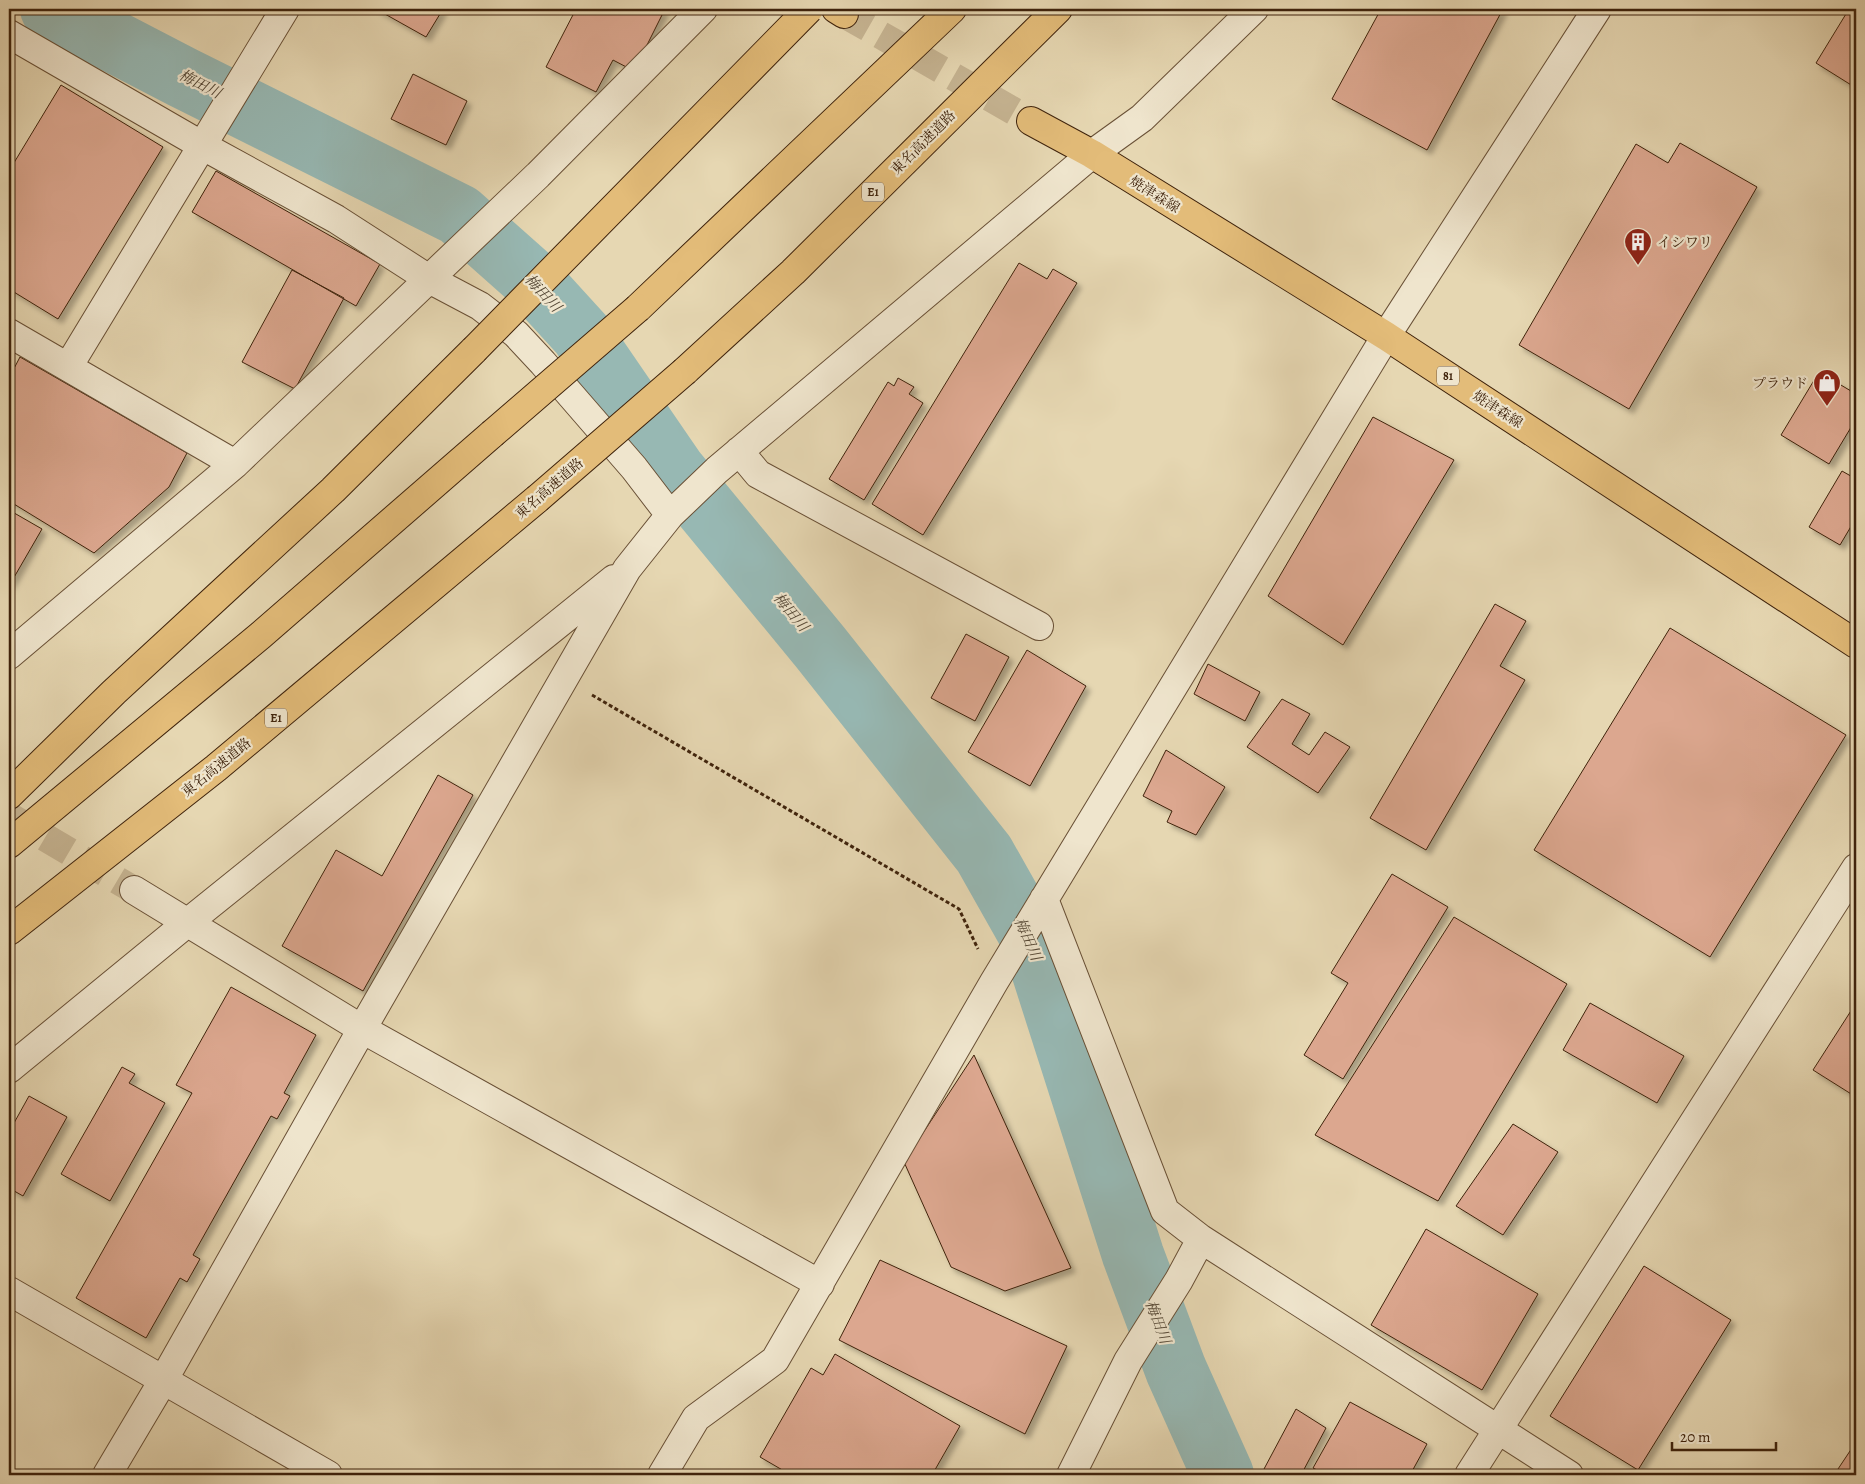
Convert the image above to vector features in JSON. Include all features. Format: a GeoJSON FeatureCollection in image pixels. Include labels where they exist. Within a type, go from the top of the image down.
{"type":"FeatureCollection","features":[{"type":"Feature","properties":{"kind":"main road"},"geometry":{"type":"LineString","coordinates":[[9,795],[114,692],[333,490],[474,350],[809,9]]}},
{"type":"Feature","properties":{"kind":"main road"},"geometry":{"type":"LineString","coordinates":[[9,844],[261,635],[638,308],[952,9]]}},
{"type":"Feature","properties":{"kind":"main road","name":"東名高速道路"},"geometry":{"type":"LineString","coordinates":[[9,932],[216,768],[537,499],[685,371],[793,272],[1058,9]]}},
{"type":"Feature","properties":{"kind":"main road","name":"焼津森線"},"geometry":{"type":"LineString","coordinates":[[1031,121],[1092,154],[1386,336],[1856,644]]}},
{"type":"Feature","properties":{"kind":"street"},"geometry":{"type":"LineString","coordinates":[[68,367],[285,9]]}},
{"type":"Feature","properties":{"kind":"street"},"geometry":{"type":"LineString","coordinates":[[9,655],[235,464],[538,175],[703,9]]}},
{"type":"Feature","properties":{"kind":"street"},"geometry":{"type":"LineString","coordinates":[[107,1475],[164,1379],[362,1029],[627,569],[670,515],[717,470],[1092,154],[1142,118],[1254,9]]}},
{"type":"Feature","properties":{"kind":"street"},"geometry":{"type":"LineString","coordinates":[[662,1475],[696,1418],[775,1360],[994,982],[1386,336],[1597,9]]}},
{"type":"Feature","properties":{"kind":"street"},"geometry":{"type":"LineString","coordinates":[[9,34],[207,137],[336,220],[435,273],[516,334],[627,460],[670,515]]}},
{"type":"Feature","properties":{"kind":"street"},"geometry":{"type":"LineString","coordinates":[[9,332],[235,464]]}},
{"type":"Feature","properties":{"kind":"street"},"geometry":{"type":"LineString","coordinates":[[739,451],[758,474],[1039,626]]}},
{"type":"Feature","properties":{"kind":"street"},"geometry":{"type":"LineString","coordinates":[[9,1069],[188,922],[627,569]]}},
{"type":"Feature","properties":{"kind":"street"},"geometry":{"type":"LineString","coordinates":[[1469,1475],[1856,868]]}},
{"type":"Feature","properties":{"kind":"street"},"geometry":{"type":"LineString","coordinates":[[134,890],[362,1029],[820,1284]]}},
{"type":"Feature","properties":{"kind":"street"},"geometry":{"type":"LineString","coordinates":[[1044,899],[1165,1211],[1201,1239],[1569,1475]]}},
{"type":"Feature","properties":{"kind":"street"},"geometry":{"type":"LineString","coordinates":[[1071,1475],[1128,1361],[1180,1280],[1201,1239]]}},
{"type":"Feature","properties":{"kind":"street"},"geometry":{"type":"LineString","coordinates":[[9,1291],[328,1475]]}},
{"type":"Feature","properties":{"kind":"path"},"geometry":{"type":"LineString","coordinates":[[563,679],[959,909],[994,982]]}},
{"type":"Feature","properties":{"kind":"building"},"geometry":{"type":"Polygon","coordinates":[[[376,9],[443,9],[426,37],[376,9]]]}},
{"type":"Feature","properties":{"kind":"building"},"geometry":{"type":"Polygon","coordinates":[[[576,9],[665,9],[634,71],[613,60],[596,92],[546,67],[576,9]]]}},
{"type":"Feature","properties":{"kind":"building"},"geometry":{"type":"Polygon","coordinates":[[[1381,9],[1503,9],[1427,150],[1332,99],[1381,9]]]}},
{"type":"Feature","properties":{"kind":"building"},"geometry":{"type":"Polygon","coordinates":[[[1849,9],[1856,9],[1856,88],[1816,63],[1849,9]]]}},
{"type":"Feature","properties":{"kind":"building"},"geometry":{"type":"Polygon","coordinates":[[[413,74],[467,101],[446,145],[391,119],[413,74]]]}},
{"type":"Feature","properties":{"kind":"building"},"geometry":{"type":"Polygon","coordinates":[[[61,85],[163,147],[58,319],[9,289],[9,171],[61,85]]]}},
{"type":"Feature","properties":{"kind":"building","name":"イシワリ"},"geometry":{"type":"Polygon","coordinates":[[[1680,143],[1757,187],[1629,409],[1519,345],[1636,144],[1668,163],[1680,143]]]}},
{"type":"Feature","properties":{"kind":"building"},"geometry":{"type":"Polygon","coordinates":[[[216,171],[380,264],[356,306],[192,212],[216,171]]]}},
{"type":"Feature","properties":{"kind":"building"},"geometry":{"type":"Polygon","coordinates":[[[1019,263],[1047,279],[1053,269],[1077,283],[923,535],[872,504],[1019,263]]]}},
{"type":"Feature","properties":{"kind":"building"},"geometry":{"type":"Polygon","coordinates":[[[292,270],[344,298],[295,389],[242,362],[292,270]]]}},
{"type":"Feature","properties":{"kind":"building"},"geometry":{"type":"Polygon","coordinates":[[[20,357],[187,453],[169,487],[94,553],[9,501],[9,378],[20,357]]]}},
{"type":"Feature","properties":{"kind":"building","name":"プラウド"},"geometry":{"type":"Polygon","coordinates":[[[1819,372],[1856,394],[1856,419],[1829,464],[1781,435],[1819,372]]]}},
{"type":"Feature","properties":{"kind":"building"},"geometry":{"type":"Polygon","coordinates":[[[898,378],[914,387],[909,394],[923,403],[864,500],[829,479],[888,382],[894,386],[898,378]]]}},
{"type":"Feature","properties":{"kind":"building"},"geometry":{"type":"Polygon","coordinates":[[[1373,417],[1454,460],[1343,645],[1268,596],[1373,417]]]}},
{"type":"Feature","properties":{"kind":"building"},"geometry":{"type":"Polygon","coordinates":[[[1842,471],[1856,479],[1856,518],[1840,545],[1809,527],[1842,471]]]}},
{"type":"Feature","properties":{"kind":"building"},"geometry":{"type":"Polygon","coordinates":[[[9,510],[42,529],[9,586],[9,510]]]}},
{"type":"Feature","properties":{"kind":"building"},"geometry":{"type":"Polygon","coordinates":[[[1495,604],[1526,621],[1500,666],[1525,680],[1426,850],[1370,818],[1495,604]]]}},
{"type":"Feature","properties":{"kind":"building"},"geometry":{"type":"Polygon","coordinates":[[[1670,628],[1846,735],[1710,957],[1534,850],[1670,628]]]}},
{"type":"Feature","properties":{"kind":"building"},"geometry":{"type":"Polygon","coordinates":[[[966,634],[1009,657],[975,721],[931,698],[966,634]]]}},
{"type":"Feature","properties":{"kind":"building"},"geometry":{"type":"Polygon","coordinates":[[[1027,650],[1086,686],[1030,786],[968,752],[1027,650]]]}},
{"type":"Feature","properties":{"kind":"building"},"geometry":{"type":"Polygon","coordinates":[[[1208,664],[1260,692],[1245,721],[1194,694],[1208,664]]]}},
{"type":"Feature","properties":{"kind":"building"},"geometry":{"type":"Polygon","coordinates":[[[1282,699],[1310,714],[1292,744],[1309,755],[1325,732],[1350,747],[1318,793],[1247,747],[1282,699]]]}},
{"type":"Feature","properties":{"kind":"building"},"geometry":{"type":"Polygon","coordinates":[[[1166,750],[1225,787],[1196,835],[1167,822],[1172,811],[1143,796],[1166,750]]]}},
{"type":"Feature","properties":{"kind":"building"},"geometry":{"type":"Polygon","coordinates":[[[438,775],[473,795],[363,991],[282,946],[336,850],[382,876],[438,775]]]}},
{"type":"Feature","properties":{"kind":"building"},"geometry":{"type":"Polygon","coordinates":[[[1392,874],[1448,907],[1343,1079],[1304,1055],[1348,983],[1331,973],[1392,874]]]}},
{"type":"Feature","properties":{"kind":"building"},"geometry":{"type":"Polygon","coordinates":[[[1454,917],[1567,984],[1438,1201],[1315,1135],[1454,917]]]}},
{"type":"Feature","properties":{"kind":"building"},"geometry":{"type":"Polygon","coordinates":[[[231,987],[316,1035],[284,1093],[290,1096],[277,1119],[271,1116],[193,1255],[200,1259],[187,1282],[180,1278],[146,1338],[76,1298],[192,1093],[176,1085],[231,987]]]}},
{"type":"Feature","properties":{"kind":"building"},"geometry":{"type":"Polygon","coordinates":[[[1590,1003],[1684,1056],[1657,1103],[1563,1050],[1590,1003]]]}},
{"type":"Feature","properties":{"kind":"building"},"geometry":{"type":"Polygon","coordinates":[[[1856,1003],[1856,1097],[1813,1070],[1856,1003]]]}},
{"type":"Feature","properties":{"kind":"building"},"geometry":{"type":"Polygon","coordinates":[[[974,1055],[1071,1268],[1005,1291],[951,1267],[904,1162],[974,1055]]]}},
{"type":"Feature","properties":{"kind":"building"},"geometry":{"type":"Polygon","coordinates":[[[122,1067],[135,1074],[129,1083],[165,1103],[110,1201],[61,1174],[122,1067]]]}},
{"type":"Feature","properties":{"kind":"building"},"geometry":{"type":"Polygon","coordinates":[[[29,1096],[67,1117],[23,1196],[9,1188],[9,1132],[29,1096]]]}},
{"type":"Feature","properties":{"kind":"building"},"geometry":{"type":"Polygon","coordinates":[[[1513,1124],[1558,1152],[1503,1235],[1456,1206],[1513,1124]]]}},
{"type":"Feature","properties":{"kind":"building"},"geometry":{"type":"Polygon","coordinates":[[[1426,1229],[1538,1294],[1482,1390],[1371,1325],[1426,1229]]]}},
{"type":"Feature","properties":{"kind":"building"},"geometry":{"type":"Polygon","coordinates":[[[880,1260],[1067,1346],[1025,1434],[839,1340],[880,1260]]]}},
{"type":"Feature","properties":{"kind":"building"},"geometry":{"type":"Polygon","coordinates":[[[1644,1266],[1731,1320],[1638,1470],[1550,1416],[1644,1266]]]}},
{"type":"Feature","properties":{"kind":"building"},"geometry":{"type":"Polygon","coordinates":[[[835,1354],[960,1426],[932,1475],[791,1475],[760,1457],[811,1368],[823,1375],[835,1354]]]}},
{"type":"Feature","properties":{"kind":"building"},"geometry":{"type":"Polygon","coordinates":[[[1350,1402],[1427,1444],[1410,1475],[1327,1475],[1313,1468],[1350,1402]]]}},
{"type":"Feature","properties":{"kind":"building"},"geometry":{"type":"Polygon","coordinates":[[[1296,1409],[1326,1428],[1301,1475],[1276,1475],[1264,1469],[1296,1409]]]}},
{"type":"Feature","properties":{"kind":"building"},"geometry":{"type":"Polygon","coordinates":[[[1856,1442],[1856,1475],[1834,1475],[1856,1442]]]}},
{"type":"Feature","properties":{"kind":"waterway","name":"梅田川"},"geometry":{"type":"LineString","coordinates":[[51,9],[182,77],[459,215],[530,278],[581,334],[675,471],[820,647],[984,854],[1032,939],[1133,1255],[1176,1370],[1223,1475]]}},
{"type":"Feature","properties":{"kind":"tunnel"},"geometry":{"type":"LineString","coordinates":[[844,14],[1031,121]]}},
{"type":"Feature","properties":{"kind":"tunnel"},"geometry":{"type":"LineString","coordinates":[[9,816],[134,890]]}},
{"type":"Feature","properties":{"kind":"place","name":"イシワリ"},"geometry":{"type":"Point","coordinates":[1638,266]}},
{"type":"Feature","properties":{"kind":"place","name":"プラウド"},"geometry":{"type":"Point","coordinates":[1827,407]}}]}
